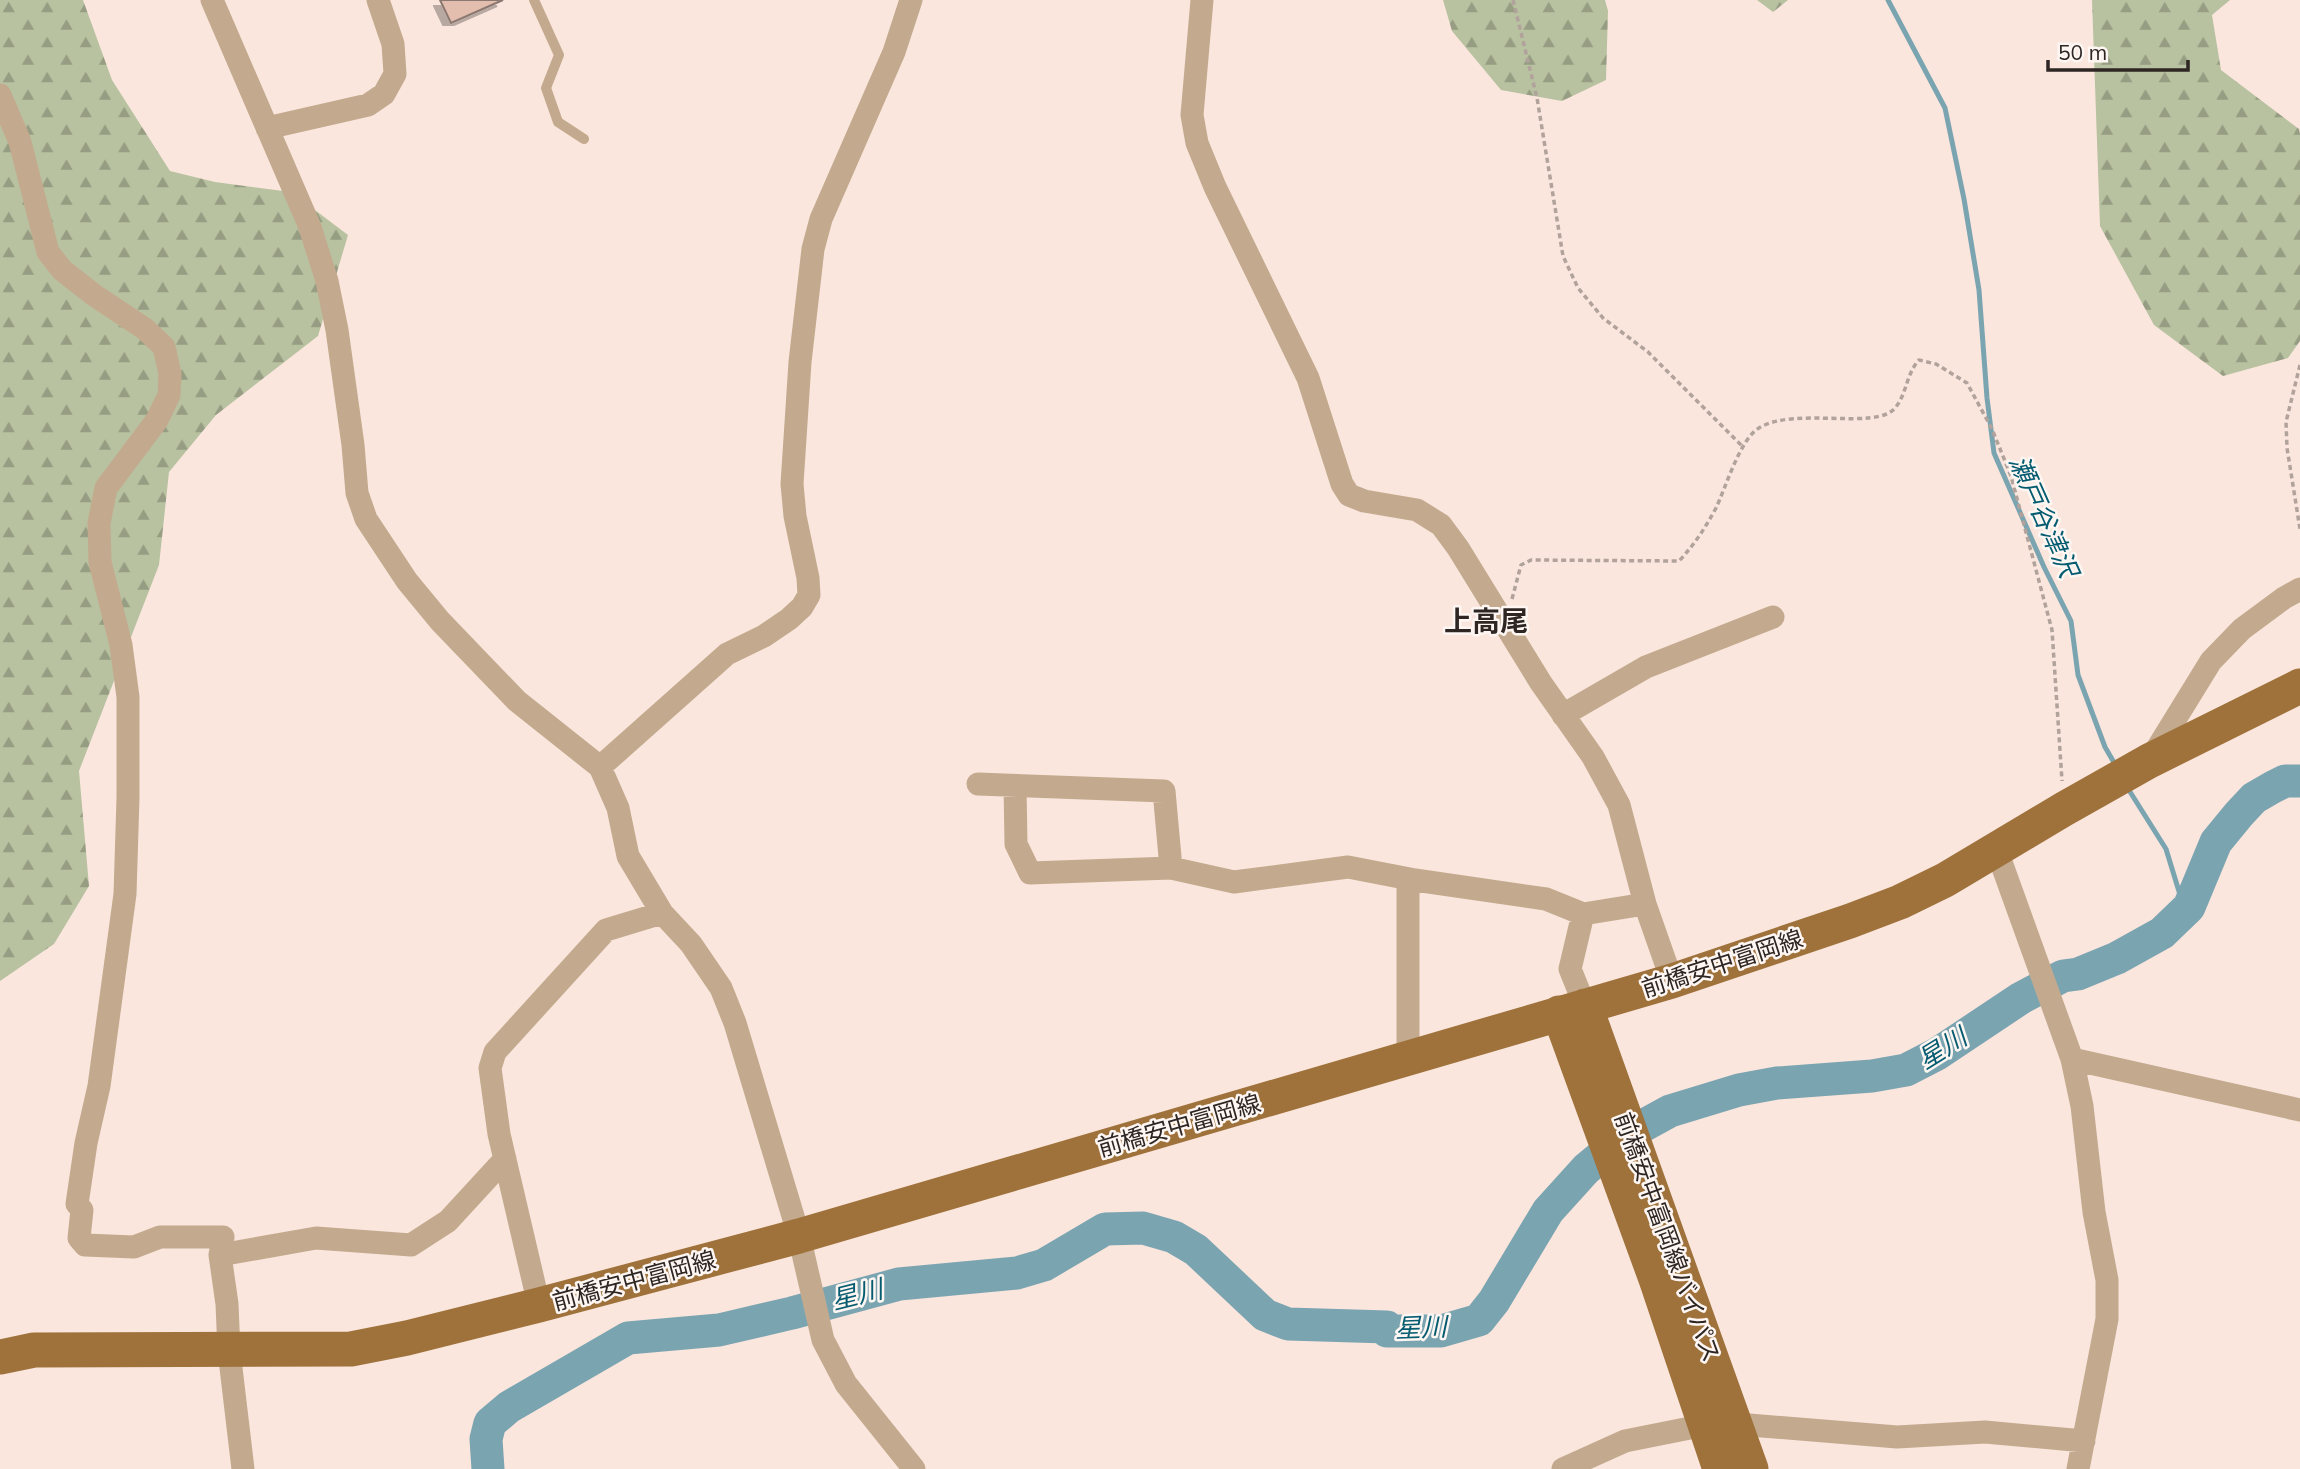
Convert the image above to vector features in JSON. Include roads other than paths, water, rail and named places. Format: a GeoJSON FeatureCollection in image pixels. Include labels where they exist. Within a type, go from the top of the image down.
{"type":"FeatureCollection","features":[{"type":"Feature","properties":{"kind":"main road","name":"前橋安中富岡線"},"geometry":{"type":"LineString","coordinates":[[0,1357],[34,1350],[351,1349],[539,1305],[799,1236],[1672,981],[1850,921],[1900,902],[1945,880],[2149,761],[2300,686]]}},
{"type":"Feature","properties":{"kind":"main road","name":"前橋安中富岡線バイパス"},"geometry":{"type":"LineString","coordinates":[[1572,1009],[1656,1279],[1721,1425],[1751,1469]]}},
{"type":"Feature","properties":{"kind":"main road","name":"前橋安中富岡線バイパス"},"geometry":{"type":"LineString","coordinates":[[1720,1469],[1721,1425]]}},
{"type":"Feature","properties":{"kind":"street"},"geometry":{"type":"LineString","coordinates":[[212,0],[310,227],[327,281],[337,330],[357,493],[366,519],[407,581],[440,621],[517,701],[600,766],[618,808],[628,856],[663,913],[691,944],[720,988],[735,1023],[799,1236],[823,1340],[846,1384],[914,1469]]}},
{"type":"Feature","properties":{"kind":"street"},"geometry":{"type":"LineString","coordinates":[[267,128],[368,105],[384,94],[395,74],[393,44],[378,0]]}},
{"type":"Feature","properties":{"kind":"street"},"geometry":{"type":"LineString","coordinates":[[600,766],[727,654],[764,636],[789,619],[802,607],[808,595],[808,578],[795,516],[792,484],[800,362],[813,249],[821,219],[894,51],[912,0]]}},
{"type":"Feature","properties":{"kind":"street"},"geometry":{"type":"LineString","coordinates":[[1202,0],[1192,115],[1197,143],[1215,187],[1308,378],[1342,484],[1349,495],[1357,498],[1417,510],[1441,525],[1458,548],[1541,683],[1594,757],[1619,805],[1645,904],[1672,981]]}},
{"type":"Feature","properties":{"kind":"street"},"geometry":{"type":"LineString","coordinates":[[0,95],[20,142],[48,252],[62,270],[145,329],[164,347],[170,373],[169,394],[157,419],[106,488],[99,523],[100,562],[121,645],[128,697],[128,798],[125,894],[99,1086],[86,1143],[77,1204],[82,1210],[79,1238],[86,1245],[134,1247],[160,1237],[223,1237],[220,1255],[243,1469]]}},
{"type":"Feature","properties":{"kind":"street"},"geometry":{"type":"LineString","coordinates":[[2149,761],[2211,661],[2242,629],[2300,589]]}},
{"type":"Feature","properties":{"kind":"street"},"geometry":{"type":"LineString","coordinates":[[1563,715],[1646,667],[1773,617]]}},
{"type":"Feature","properties":{"kind":"street"},"geometry":{"type":"LineString","coordinates":[[978,784],[1164,791],[1171,868]]}},
{"type":"Feature","properties":{"kind":"street"},"geometry":{"type":"LineString","coordinates":[[1015,786],[1016,844],[1030,873],[1171,868],[1234,882],[1348,867],[1408,879],[1546,899],[1583,914],[1645,904]]}},
{"type":"Feature","properties":{"kind":"street"},"geometry":{"type":"LineString","coordinates":[[1997,851],[2072,1059],[2082,1106],[2094,1212],[2108,1289],[2107,1319],[2078,1469]]}},
{"type":"Feature","properties":{"kind":"street"},"geometry":{"type":"LineString","coordinates":[[1408,879],[1408,1057]]}},
{"type":"Feature","properties":{"kind":"street"},"geometry":{"type":"LineString","coordinates":[[539,1305],[499,1134],[490,1068],[495,1052],[606,930],[663,913]]}},
{"type":"Feature","properties":{"kind":"street"},"geometry":{"type":"LineString","coordinates":[[1572,1009],[1570,969],[1583,914]]}},
{"type":"Feature","properties":{"kind":"street"},"geometry":{"type":"LineString","coordinates":[[2072,1059],[2300,1110]]}},
{"type":"Feature","properties":{"kind":"street"},"geometry":{"type":"LineString","coordinates":[[220,1255],[316,1238],[411,1245],[447,1221],[505,1159]]}},
{"type":"Feature","properties":{"kind":"street"},"geometry":{"type":"LineString","coordinates":[[1563,1469],[1625,1441],[1721,1425],[1898,1437],[1985,1432],[2084,1441]]}},
{"type":"Feature","properties":{"kind":"lane"},"geometry":{"type":"LineString","coordinates":[[534,0],[559,55],[546,88],[558,122],[584,139]]}},
{"type":"Feature","properties":{"kind":"waterway","name":"瀬戸谷津沢"},"geometry":{"type":"LineString","coordinates":[[1888,0],[1945,108],[1979,290],[1994,453],[2071,621],[2078,675],[2105,747],[2116,766]]}},
{"type":"Feature","properties":{"kind":"waterway","name":"星川"},"geometry":{"type":"LineString","coordinates":[[488,1469],[486,1439],[490,1423],[509,1407],[628,1338],[719,1330],[899,1284],[1017,1273],[1044,1265],[1105,1229],[1143,1228],[1174,1237],[1196,1250],[1265,1315],[1288,1324],[1387,1327],[1387,1331],[1441,1331],[1479,1320],[1494,1301],[1548,1211],[1586,1169],[1628,1134],[1670,1111],[1739,1090],[1777,1083],[1872,1076],[1906,1070],[1937,1054],[2021,998],[2063,976],[2078,974],[2117,958],[2162,933],[2189,907],[2216,842],[2239,814],[2254,798],[2273,787],[2285,781],[2300,781]]}},
{"type":"Feature","properties":{"kind":"waterway","name":"瀬戸谷津沢"},"geometry":{"type":"LineString","coordinates":[[2127,787],[2166,849],[2185,911]]}},
{"type":"Feature","properties":{"kind":"district","name":"上高尾"},"geometry":{"type":"Point","coordinates":[1486,620]}}]}
